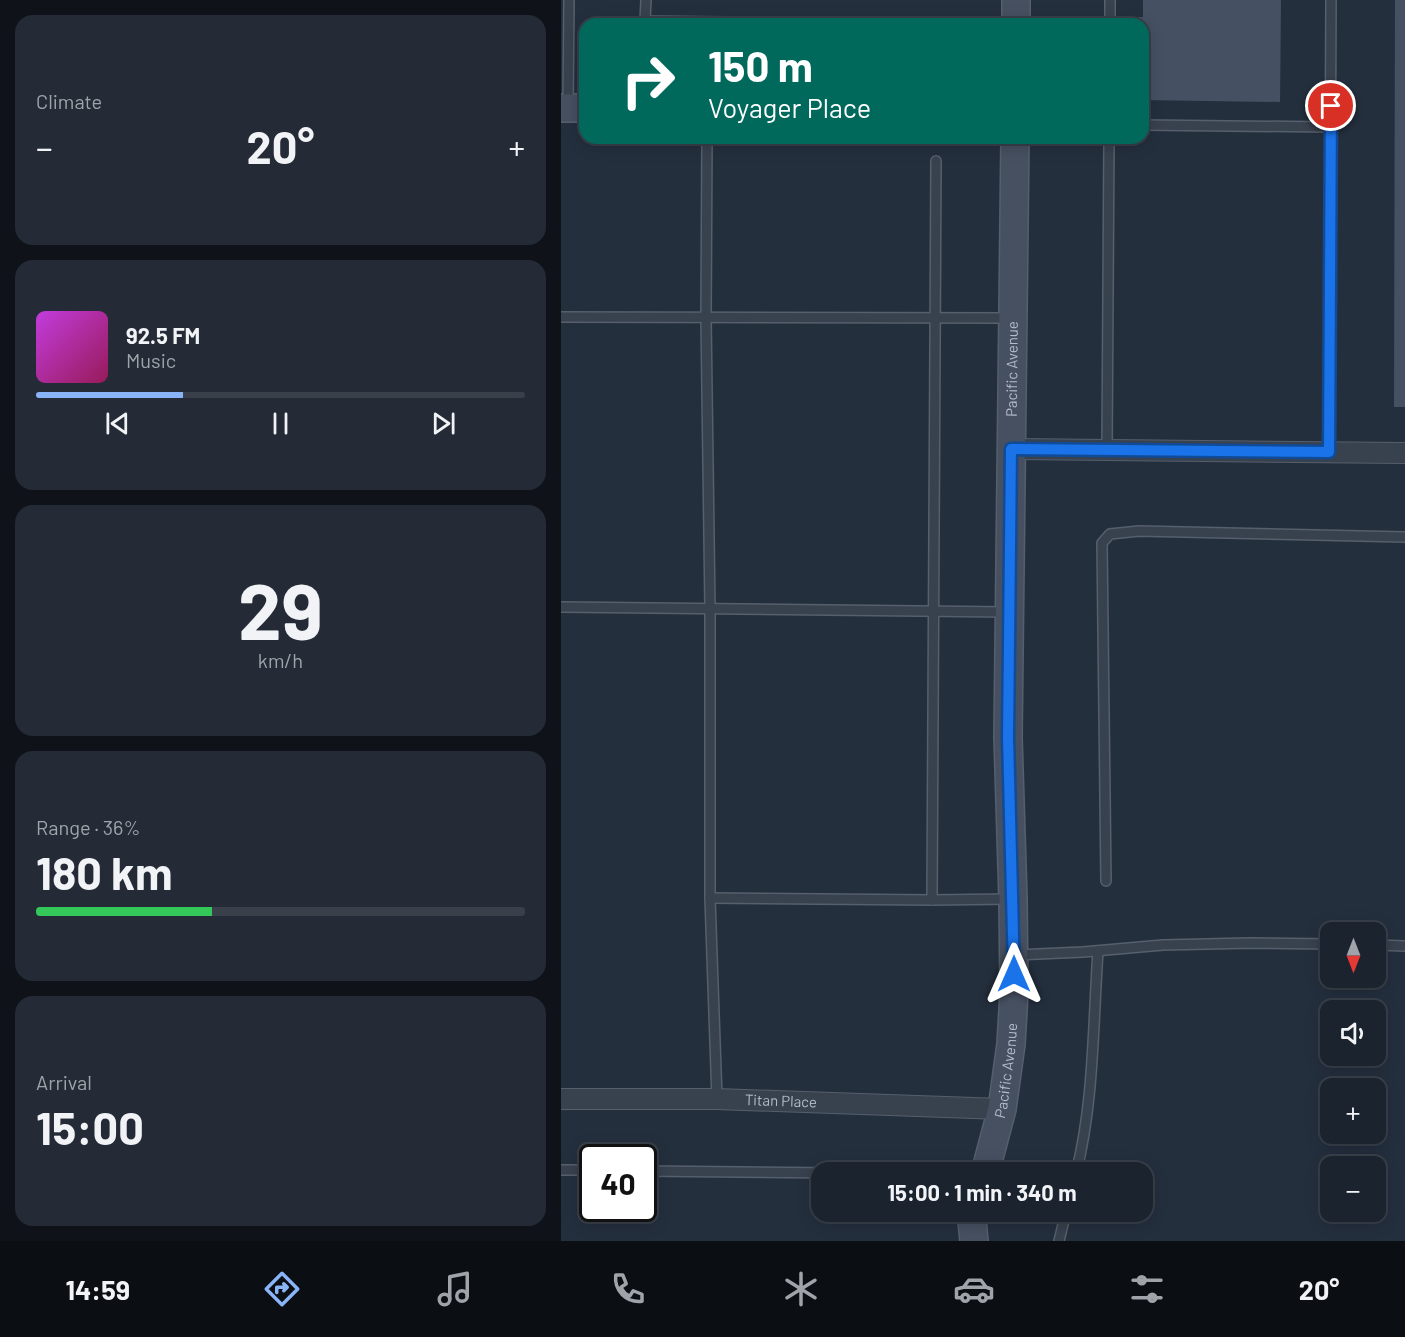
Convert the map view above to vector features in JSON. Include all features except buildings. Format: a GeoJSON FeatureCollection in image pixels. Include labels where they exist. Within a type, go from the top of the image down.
{"type":"FeatureCollection","features":[{"type":"Feature","properties":{"kind":"street"},"geometry":{"type":"LineString","coordinates":[[1016,0],[1016,18]]}},
{"type":"Feature","properties":{"kind":"street","name":"Pacific Avenue"},"geometry":{"type":"LineString","coordinates":[[988,1162],[1002,1109],[1011,1044],[1014,993],[1008,738],[1015,144]]}},
{"type":"Feature","properties":{"kind":"street"},"geometry":{"type":"LineString","coordinates":[[1011,449],[1405,453]]}},
{"type":"Feature","properties":{"kind":"street","name":"Titan Place"},"geometry":{"type":"LineString","coordinates":[[561,1099],[717,1099],[1002,1109]]}},
{"type":"Feature","properties":{"kind":"street"},"geometry":{"type":"LineString","coordinates":[[954,1241],[973,1224]]}},
{"type":"Feature","properties":{"kind":"lane"},"geometry":{"type":"LineString","coordinates":[[569,0],[565,22],[571,108]]}},
{"type":"Feature","properties":{"kind":"lane"},"geometry":{"type":"LineString","coordinates":[[645,18],[646,0]]}},
{"type":"Feature","properties":{"kind":"lane"},"geometry":{"type":"LineString","coordinates":[[1110,0],[1110,18]]}},
{"type":"Feature","properties":{"kind":"lane"},"geometry":{"type":"LineString","coordinates":[[1329,452],[1331,0]]}},
{"type":"Feature","properties":{"kind":"lane"},"geometry":{"type":"LineString","coordinates":[[1149,125],[1330,127]]}},
{"type":"Feature","properties":{"kind":"lane"},"geometry":{"type":"LineString","coordinates":[[707,144],[710,898],[717,1099]]}},
{"type":"Feature","properties":{"kind":"lane"},"geometry":{"type":"LineString","coordinates":[[1107,450],[1109,144]]}},
{"type":"Feature","properties":{"kind":"lane"},"geometry":{"type":"LineString","coordinates":[[932,900],[936,161]]}},
{"type":"Feature","properties":{"kind":"lane"},"geometry":{"type":"LineString","coordinates":[[561,317],[1013,318]]}},
{"type":"Feature","properties":{"kind":"lane"},"geometry":{"type":"LineString","coordinates":[[1106,881],[1102,543],[1110,534],[1139,531],[1405,537]]}},
{"type":"Feature","properties":{"kind":"lane"},"geometry":{"type":"LineString","coordinates":[[561,607],[1009,612]]}},
{"type":"Feature","properties":{"kind":"lane"},"geometry":{"type":"LineString","coordinates":[[710,898],[1013,899]]}},
{"type":"Feature","properties":{"kind":"lane"},"geometry":{"type":"LineString","coordinates":[[1014,955],[1174,945],[1320,944]]}},
{"type":"Feature","properties":{"kind":"lane"},"geometry":{"type":"LineString","coordinates":[[1386,945],[1405,946]]}},
{"type":"Feature","properties":{"kind":"lane"},"geometry":{"type":"LineString","coordinates":[[1079,1162],[1089,1096],[1098,951]]}},
{"type":"Feature","properties":{"kind":"lane"},"geometry":{"type":"LineString","coordinates":[[561,1170],[579,1170]]}},
{"type":"Feature","properties":{"kind":"lane"},"geometry":{"type":"LineString","coordinates":[[657,1171],[811,1173]]}},
{"type":"Feature","properties":{"kind":"lane"},"geometry":{"type":"LineString","coordinates":[[1059,1241],[1064,1222]]}},
{"type":"Feature","properties":{"kind":"route"},"geometry":{"type":"LineString","coordinates":[[1014,974],[1008,738],[1011,449],[1329,452],[1331,106]]}}]}
